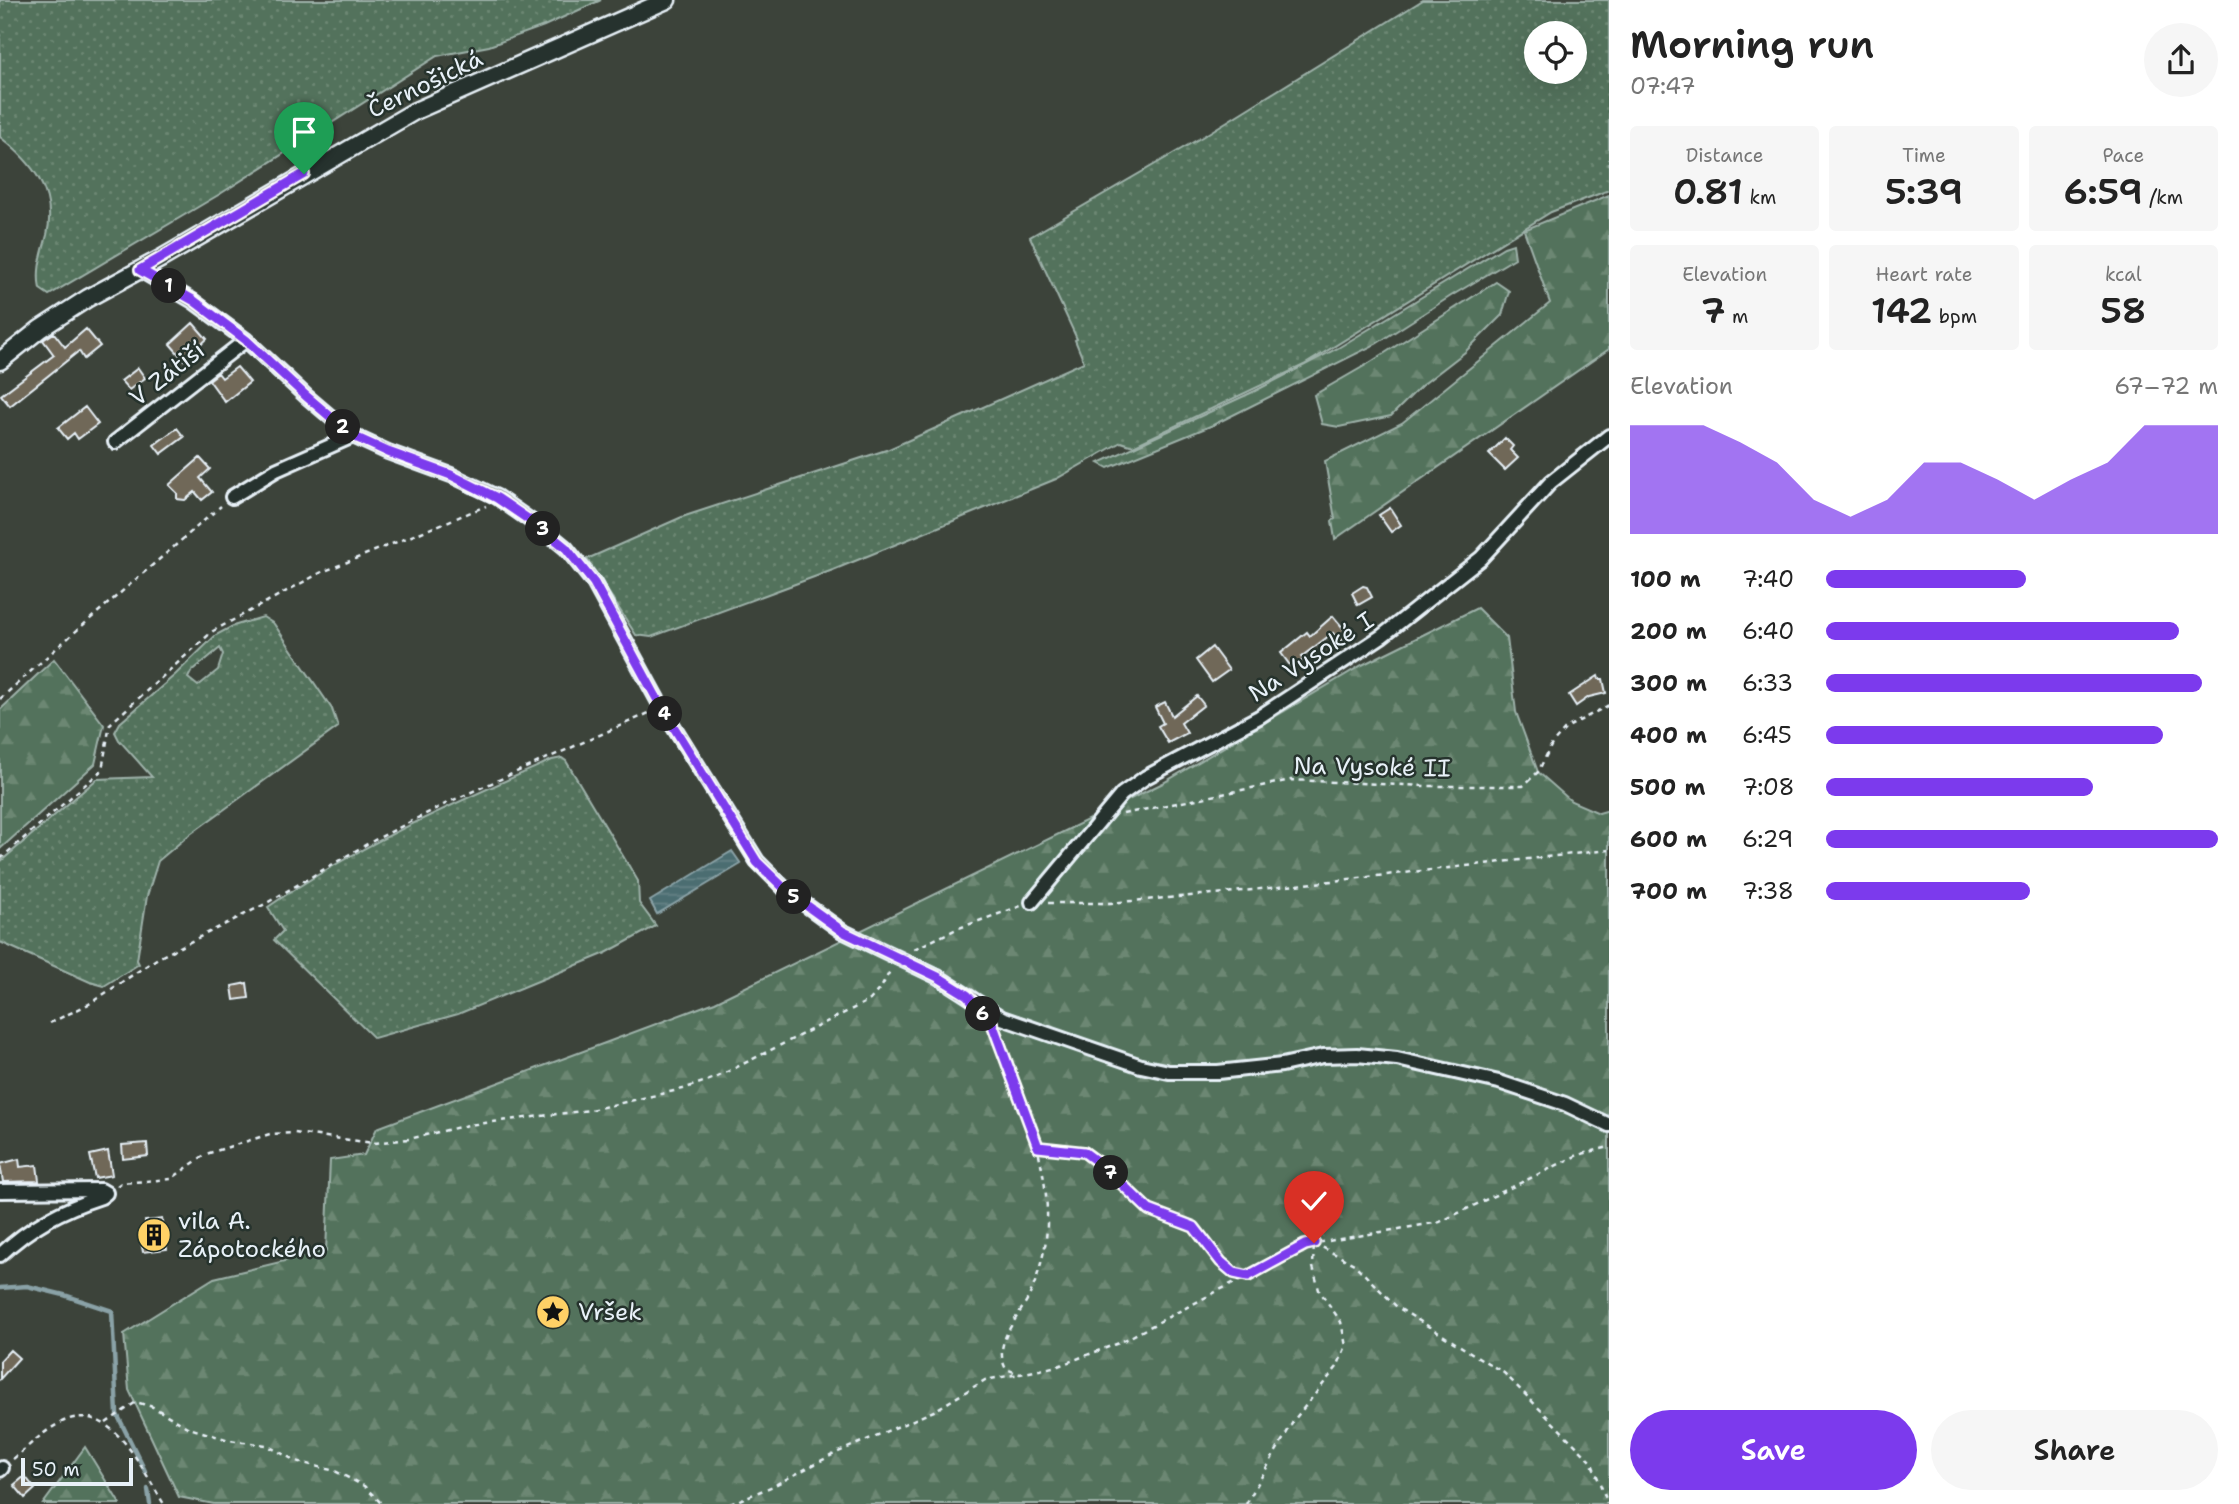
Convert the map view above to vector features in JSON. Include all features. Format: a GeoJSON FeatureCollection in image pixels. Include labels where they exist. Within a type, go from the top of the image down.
{"type":"FeatureCollection","features":[{"type":"Feature","properties":{"kind":"street","name":"Černošická"},"geometry":{"type":"LineString","coordinates":[[0,361],[60,314],[415,111],[667,0]]}},
{"type":"Feature","properties":{"kind":"street","name":"V Zátiší"},"geometry":{"type":"LineString","coordinates":[[140,270],[193,300],[246,340],[353,436],[451,475],[497,498],[556,539],[579,562],[594,583],[662,708],[742,840],[770,876],[842,931],[938,977],[1002,1018],[1140,1066],[1169,1072],[1218,1072],[1282,1065],[1323,1056],[1357,1055],[1397,1059],[1499,1082],[1565,1104],[1609,1125]]}},
{"type":"Feature","properties":{"kind":"street","name":"V Zátiší"},"geometry":{"type":"LineString","coordinates":[[115,442],[246,340]]}},
{"type":"Feature","properties":{"kind":"street"},"geometry":{"type":"LineString","coordinates":[[232,497],[283,467],[353,436]]}},
{"type":"Feature","properties":{"kind":"street","name":"Na Vysoké I"},"geometry":{"type":"LineString","coordinates":[[1032,902],[1122,794],[1146,778],[1259,717],[1382,636],[1480,558],[1551,482],[1609,436]]}},
{"type":"Feature","properties":{"kind":"street"},"geometry":{"type":"LineString","coordinates":[[0,1191],[101,1190],[106,1193],[61,1211],[28,1231],[0,1255]]}},
{"type":"Feature","properties":{"kind":"path"},"geometry":{"type":"LineString","coordinates":[[0,699],[232,497]]}},
{"type":"Feature","properties":{"kind":"path"},"geometry":{"type":"LineString","coordinates":[[0,859],[102,770],[110,724],[213,631],[320,573],[484,508],[497,498]]}},
{"type":"Feature","properties":{"kind":"path","name":"Na Vysoké II"},"geometry":{"type":"LineString","coordinates":[[1102,818],[1291,780],[1425,786],[1524,786],[1538,772],[1552,744],[1566,728],[1609,705]]}},
{"type":"Feature","properties":{"kind":"path"},"geometry":{"type":"LineString","coordinates":[[50,1023],[89,1004],[158,958],[265,904],[367,844],[449,802],[662,708]]}},
{"type":"Feature","properties":{"kind":"path"},"geometry":{"type":"LineString","coordinates":[[106,1193],[121,1183],[171,1179],[206,1154],[270,1134],[294,1133],[374,1143],[409,1139],[468,1125],[590,1110],[683,1089],[715,1078],[870,1000],[898,957],[959,928],[1032,902],[1109,903],[1225,893],[1609,850]]}},
{"type":"Feature","properties":{"kind":"path"},"geometry":{"type":"LineString","coordinates":[[992,1023],[1038,1147],[1043,1173],[1045,1248],[1031,1293],[1003,1341],[1001,1360],[1006,1369],[1020,1374]]}},
{"type":"Feature","properties":{"kind":"path"},"geometry":{"type":"LineString","coordinates":[[1038,1147],[1084,1152],[1103,1166],[1149,1210],[1194,1227],[1221,1262],[1234,1273],[1248,1276]]}},
{"type":"Feature","properties":{"kind":"path"},"geometry":{"type":"LineString","coordinates":[[730,1504],[773,1486],[835,1453],[934,1411],[985,1380],[1058,1366],[1119,1343],[1305,1245],[1440,1222],[1578,1155],[1609,1147]]}},
{"type":"Feature","properties":{"kind":"path"},"geometry":{"type":"LineString","coordinates":[[1246,1504],[1294,1420],[1337,1367],[1346,1346],[1341,1322],[1319,1290],[1313,1267],[1314,1243]]}},
{"type":"Feature","properties":{"kind":"path"},"geometry":{"type":"LineString","coordinates":[[1314,1243],[1354,1264],[1397,1307],[1504,1373],[1591,1461],[1608,1504]]}},
{"type":"Feature","properties":{"kind":"path"},"geometry":{"type":"LineString","coordinates":[[108,1422],[135,1402],[153,1407],[189,1428],[229,1440],[265,1445],[296,1461],[335,1471],[364,1486],[382,1504]]}},
{"type":"Feature","properties":{"kind":"path"},"geometry":{"type":"LineString","coordinates":[[1,1469],[45,1432],[75,1417],[88,1417],[108,1422],[164,1504]]}},
{"type":"Feature","properties":{"kind":"green space"},"geometry":{"type":"Polygon","coordinates":[[[0,0],[601,0],[544,26],[489,46],[437,56],[220,194],[49,295],[40,289],[39,282],[40,262],[49,219],[45,192],[32,168],[0,137],[0,0]]]}},
{"type":"Feature","properties":{"kind":"green space"},"geometry":{"type":"Polygon","coordinates":[[[1423,0],[1609,0],[1609,190],[1551,212],[1304,365],[1133,446],[1121,442],[1056,479],[833,570],[651,637],[636,635],[587,559],[682,517],[889,449],[1084,362],[1075,340],[1077,339],[1030,237],[1202,137],[1423,0]]]}},
{"type":"Feature","properties":{"kind":"green space"},"geometry":{"type":"Polygon","coordinates":[[[1609,195],[1609,349],[1335,539],[1332,521],[1335,519],[1325,461],[1402,423],[1550,303],[1524,230],[1609,195]]]}},
{"type":"Feature","properties":{"kind":"green space"},"geometry":{"type":"Polygon","coordinates":[[[1513,244],[1515,258],[1376,344],[1213,425],[1108,468],[1099,463],[1255,391],[1338,348],[1513,244]]]}},
{"type":"Feature","properties":{"kind":"green space"},"geometry":{"type":"Polygon","coordinates":[[[1496,282],[1509,291],[1502,315],[1465,352],[1421,386],[1391,416],[1339,427],[1322,424],[1314,395],[1496,282]]]}},
{"type":"Feature","properties":{"kind":"green space"},"geometry":{"type":"Polygon","coordinates":[[[1477,608],[1507,638],[1516,712],[1538,772],[1571,801],[1599,813],[1609,810],[1609,1504],[214,1504],[179,1497],[129,1390],[124,1334],[214,1278],[326,1251],[330,1160],[364,1155],[377,1128],[715,1002],[1163,783],[1362,665],[1477,608]]]}},
{"type":"Feature","properties":{"kind":"green space"},"geometry":{"type":"Polygon","coordinates":[[[263,617],[274,624],[332,709],[338,727],[189,835],[158,861],[147,896],[137,960],[139,964],[104,986],[0,942],[0,862],[97,779],[152,777],[115,732],[120,723],[216,635],[233,626],[263,617]],[[220,648],[191,672],[188,678],[198,686],[218,670],[223,654],[220,648]]]}},
{"type":"Feature","properties":{"kind":"green space"},"geometry":{"type":"Polygon","coordinates":[[[54,659],[104,725],[95,764],[0,849],[0,710],[54,659]]]}},
{"type":"Feature","properties":{"kind":"green space"},"geometry":{"type":"Polygon","coordinates":[[[562,758],[638,881],[639,903],[656,926],[606,953],[458,1014],[374,1038],[274,940],[283,931],[268,907],[301,885],[407,827],[552,760],[562,758]]]}},
{"type":"Feature","properties":{"kind":"green space"},"geometry":{"type":"Polygon","coordinates":[[[85,1447],[120,1504],[43,1504],[85,1447]]]}},
{"type":"Feature","properties":{"kind":"water"},"geometry":{"type":"Polygon","coordinates":[[[732,851],[741,864],[657,914],[650,901],[732,851]]]}},
{"type":"Feature","properties":{"kind":"building"},"geometry":{"type":"Polygon","coordinates":[[[193,323],[207,339],[184,360],[170,344],[193,323]]]}},
{"type":"Feature","properties":{"kind":"building"},"geometry":{"type":"Polygon","coordinates":[[[86,329],[100,346],[84,359],[79,351],[10,406],[1,395],[54,355],[43,340],[54,333],[65,347],[86,329]]]}},
{"type":"Feature","properties":{"kind":"building"},"geometry":{"type":"Polygon","coordinates":[[[237,367],[250,382],[225,402],[209,380],[218,373],[222,378],[237,367]]]}},
{"type":"Feature","properties":{"kind":"building"},"geometry":{"type":"Polygon","coordinates":[[[138,368],[145,378],[129,390],[121,381],[138,368]]]}},
{"type":"Feature","properties":{"kind":"building"},"geometry":{"type":"Polygon","coordinates":[[[85,407],[98,424],[78,439],[74,433],[67,439],[58,428],[85,407]]]}},
{"type":"Feature","properties":{"kind":"building"},"geometry":{"type":"Polygon","coordinates":[[[177,428],[184,437],[161,454],[154,445],[177,428]]]}},
{"type":"Feature","properties":{"kind":"building"},"geometry":{"type":"Polygon","coordinates":[[[1505,438],[1513,446],[1510,450],[1518,458],[1505,470],[1489,454],[1505,438]]]}},
{"type":"Feature","properties":{"kind":"building"},"geometry":{"type":"Polygon","coordinates":[[[200,458],[210,469],[200,478],[212,492],[202,500],[195,492],[185,500],[177,499],[177,493],[169,485],[200,458]]]}},
{"type":"Feature","properties":{"kind":"building"},"geometry":{"type":"Polygon","coordinates":[[[1390,508],[1401,525],[1391,532],[1379,515],[1390,508]]]}},
{"type":"Feature","properties":{"kind":"building"},"geometry":{"type":"Polygon","coordinates":[[[1363,586],[1367,587],[1372,597],[1358,605],[1352,593],[1363,586]]]}},
{"type":"Feature","properties":{"kind":"building"},"geometry":{"type":"Polygon","coordinates":[[[1333,616],[1349,635],[1340,642],[1333,633],[1301,657],[1303,660],[1292,668],[1281,653],[1307,632],[1310,636],[1333,616]]]}},
{"type":"Feature","properties":{"kind":"building"},"geometry":{"type":"Polygon","coordinates":[[[1212,647],[1229,670],[1212,682],[1196,660],[1212,647]]]}},
{"type":"Feature","properties":{"kind":"building"},"geometry":{"type":"Polygon","coordinates":[[[1598,676],[1603,679],[1606,693],[1589,697],[1576,706],[1569,695],[1598,676]]]}},
{"type":"Feature","properties":{"kind":"building"},"geometry":{"type":"Polygon","coordinates":[[[1197,696],[1204,705],[1181,723],[1187,733],[1168,743],[1158,726],[1163,723],[1155,707],[1165,702],[1172,716],[1197,696]]]}},
{"type":"Feature","properties":{"kind":"building"},"geometry":{"type":"Polygon","coordinates":[[[247,983],[249,998],[234,1000],[232,986],[247,983]]]}},
{"type":"Feature","properties":{"kind":"building"},"geometry":{"type":"Polygon","coordinates":[[[147,1143],[148,1156],[123,1159],[122,1145],[147,1143]]]}},
{"type":"Feature","properties":{"kind":"building"},"geometry":{"type":"Polygon","coordinates":[[[108,1151],[112,1175],[95,1178],[90,1155],[108,1151]]]}},
{"type":"Feature","properties":{"kind":"building"},"geometry":{"type":"Polygon","coordinates":[[[19,1159],[20,1167],[37,1165],[39,1181],[3,1182],[0,1164],[19,1159]]]}},
{"type":"Feature","properties":{"kind":"building","name":"vila A. Zápotockého"},"geometry":{"type":"Polygon","coordinates":[[[162,1219],[167,1249],[143,1252],[140,1236],[147,1233],[145,1221],[162,1219]]]}},
{"type":"Feature","properties":{"kind":"building"},"geometry":{"type":"Polygon","coordinates":[[[10,1350],[19,1358],[0,1379],[0,1361],[10,1350]]]}},
{"type":"Feature","properties":{"kind":"building"},"geometry":{"type":"Polygon","coordinates":[[[25,1476],[35,1489],[25,1498],[14,1485],[25,1476]]]}},
{"type":"Feature","properties":{"kind":"waterway"},"geometry":{"type":"LineString","coordinates":[[0,1288],[27,1286],[112,1311],[117,1414],[145,1471]]}},
{"type":"Feature","properties":{"kind":"waterway"},"geometry":{"type":"LineString","coordinates":[[148,1489],[150,1504]]}},
{"type":"Feature","properties":{"kind":"place","name":"vila A. Zápotockého"},"geometry":{"type":"Point","coordinates":[154,1235]}},
{"type":"Feature","properties":{"kind":"place","name":"Vršek"},"geometry":{"type":"Point","coordinates":[553,1312]}},
{"type":"Feature","properties":{"kind":"route"},"geometry":{"type":"LineString","coordinates":[[304,174],[140,270],[193,300],[246,340],[353,436],[372,446],[451,475],[497,498],[566,548],[594,583],[662,708],[757,862],[788,892],[842,931],[938,977],[967,995],[992,1023],[1038,1147],[1084,1152],[1103,1166],[1149,1210],[1194,1227],[1221,1262],[1234,1273],[1248,1276],[1305,1245],[1314,1243]]}}]}
